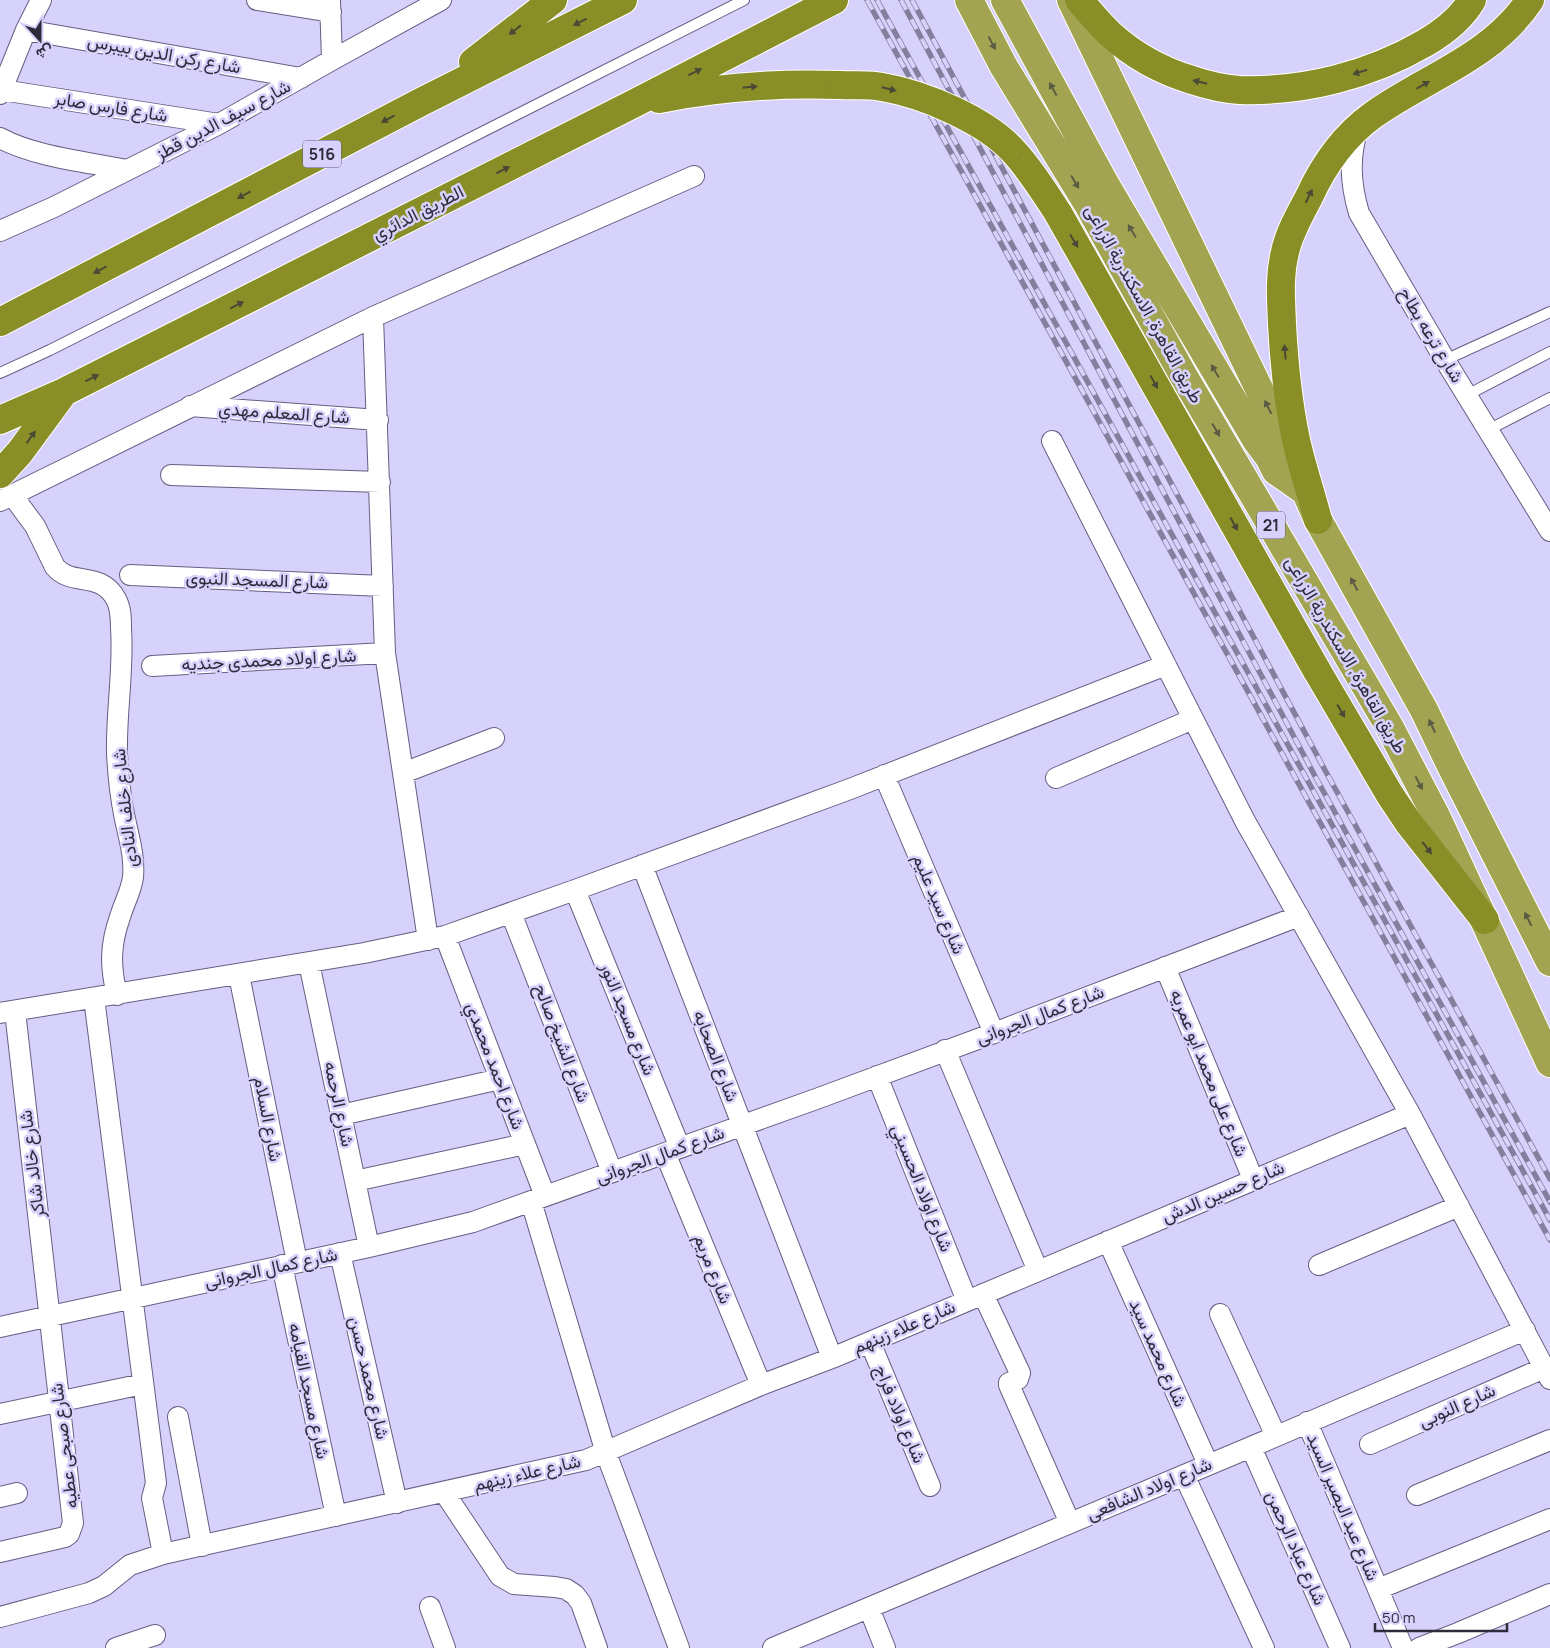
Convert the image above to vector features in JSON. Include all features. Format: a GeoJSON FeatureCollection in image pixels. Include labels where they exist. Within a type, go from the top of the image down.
{"type":"FeatureCollection","features":[{"type":"Feature","properties":{"kind":"highway"},"geometry":{"type":"LineString","coordinates":[[421,102],[553,0]]}},
{"type":"Feature","properties":{"kind":"highway","name":"516"},"geometry":{"type":"LineString","coordinates":[[7,314],[624,0]]}},
{"type":"Feature","properties":{"kind":"highway","name":"الطريق الدائري"},"geometry":{"type":"LineString","coordinates":[[0,420],[64,392],[834,0]]}},
{"type":"Feature","properties":{"kind":"highway","name":"طريق القاهرة, الاسكندرية الزراعى"},"geometry":{"type":"LineString","coordinates":[[969,0],[1004,66],[1089,206],[1183,375],[1390,726],[1437,818],[1550,1063]]}},
{"type":"Feature","properties":{"kind":"highway"},"geometry":{"type":"LineString","coordinates":[[1005,0],[1104,184],[1256,441],[1269,457],[1276,471],[1306,492]]}},
{"type":"Feature","properties":{"kind":"highway"},"geometry":{"type":"LineString","coordinates":[[1071,0],[1277,426],[1318,520],[1424,710],[1550,962]]}},
{"type":"Feature","properties":{"kind":"highway"},"geometry":{"type":"LineString","coordinates":[[1079,0],[1109,33],[1148,61],[1169,72],[1191,80],[1214,86],[1246,90],[1291,88],[1318,83],[1383,65],[1417,48],[1456,22],[1472,0]]}},
{"type":"Feature","properties":{"kind":"highway"},"geometry":{"type":"LineString","coordinates":[[1318,520],[1296,440],[1288,390],[1280,280],[1285,251],[1296,224],[1313,187],[1333,154],[1359,126],[1388,105],[1480,52],[1511,24],[1530,0]]}},
{"type":"Feature","properties":{"kind":"highway"},"geometry":{"type":"LineString","coordinates":[[633,104],[684,95],[769,85],[881,87],[924,98],[962,114],[993,134],[1016,153],[1058,213],[1316,669],[1390,795],[1408,822],[1485,920]]}},
{"type":"Feature","properties":{"kind":"highway"},"geometry":{"type":"LineString","coordinates":[[4,490],[20,452],[64,392]]}},
{"type":"Feature","properties":{"kind":"street"},"geometry":{"type":"LineString","coordinates":[[1,92],[26,30],[41,0]]}},
{"type":"Feature","properties":{"kind":"street"},"geometry":{"type":"LineString","coordinates":[[257,0],[331,6],[332,60]]}},
{"type":"Feature","properties":{"kind":"street","name":"شارع سيف الدين قطز"},"geometry":{"type":"LineString","coordinates":[[0,231],[54,207],[219,124],[302,78],[418,6],[441,0]]}},
{"type":"Feature","properties":{"kind":"street","name":"شارع ركن الدين بيبرس"},"geometry":{"type":"LineString","coordinates":[[26,30],[302,78]]}},
{"type":"Feature","properties":{"kind":"street","name":"شارع فارس صابر"},"geometry":{"type":"LineString","coordinates":[[1,92],[219,124]]}},
{"type":"Feature","properties":{"kind":"street","name":"شارع ترعه بطاح"},"geometry":{"type":"LineString","coordinates":[[1359,126],[1352,154],[1351,169],[1352,184],[1359,213],[1445,360],[1547,520]]}},
{"type":"Feature","properties":{"kind":"street"},"geometry":{"type":"LineString","coordinates":[[0,138],[14,146],[38,153],[128,170]]}},
{"type":"Feature","properties":{"kind":"street"},"geometry":{"type":"LineString","coordinates":[[4,490],[190,406],[373,317],[694,176]]}},
{"type":"Feature","properties":{"kind":"street","name":"شارع احمد محمدي"},"geometry":{"type":"LineString","coordinates":[[373,317],[385,653],[403,773],[437,938],[500,1079],[525,1144],[606,1453],[678,1648]]}},
{"type":"Feature","properties":{"kind":"street","name":"شارع المعلم مهدي"},"geometry":{"type":"LineString","coordinates":[[190,406],[378,420]]}},
{"type":"Feature","properties":{"kind":"street"},"geometry":{"type":"LineString","coordinates":[[1052,441],[1245,821],[1410,1114],[1547,1374]]}},
{"type":"Feature","properties":{"kind":"street"},"geometry":{"type":"LineString","coordinates":[[171,475],[380,482]]}},
{"type":"Feature","properties":{"kind":"street","name":"شارع خلف النادى"},"geometry":{"type":"LineString","coordinates":[[4,490],[35,526],[55,567],[66,576],[93,580],[102,584],[110,590],[120,608],[122,655],[117,753],[121,793],[133,853],[133,866],[130,891],[114,934],[111,954],[112,975],[117,995]]}},
{"type":"Feature","properties":{"kind":"street","name":"شارع المسجد النبوى"},"geometry":{"type":"LineString","coordinates":[[130,575],[384,586]]}},
{"type":"Feature","properties":{"kind":"street","name":"شارع اولاد محمدى جنديه"},"geometry":{"type":"LineString","coordinates":[[152,666],[385,653]]}},
{"type":"Feature","properties":{"kind":"street"},"geometry":{"type":"LineString","coordinates":[[7,1012],[239,975],[437,938],[575,890],[884,775],[1166,665]]}},
{"type":"Feature","properties":{"kind":"street"},"geometry":{"type":"LineString","coordinates":[[1056,778],[1193,719]]}},
{"type":"Feature","properties":{"kind":"street"},"geometry":{"type":"LineString","coordinates":[[403,773],[494,738]]}},
{"type":"Feature","properties":{"kind":"street","name":"شارع سيد عليم"},"geometry":{"type":"LineString","coordinates":[[884,775],[994,1033]]}},
{"type":"Feature","properties":{"kind":"street","name":"شارع الصحابه"},"geometry":{"type":"LineString","coordinates":[[642,865],[832,1358]]}},
{"type":"Feature","properties":{"kind":"street","name":"شارع مسجد النور"},"geometry":{"type":"LineString","coordinates":[[575,890],[673,1150]]}},
{"type":"Feature","properties":{"kind":"street","name":"شارع الشيخ صالح"},"geometry":{"type":"LineString","coordinates":[[511,913],[612,1172]]}},
{"type":"Feature","properties":{"kind":"street","name":"شارع كمال الجروانى"},"geometry":{"type":"LineString","coordinates":[[0,1327],[473,1222],[994,1033],[1299,916]]}},
{"type":"Feature","properties":{"kind":"street","name":"شارع الرحمه"},"geometry":{"type":"LineString","coordinates":[[308,962],[369,1246]]}},
{"type":"Feature","properties":{"kind":"street","name":"شارع على محمد ابو عمريه"},"geometry":{"type":"LineString","coordinates":[[1165,967],[1252,1180]]}},
{"type":"Feature","properties":{"kind":"street","name":"شارع السلام"},"geometry":{"type":"LineString","coordinates":[[239,975],[290,1264]]}},
{"type":"Feature","properties":{"kind":"street"},"geometry":{"type":"LineString","coordinates":[[94,998],[156,1483],[152,1498],[163,1554]]}},
{"type":"Feature","properties":{"kind":"street","name":"شارع خالد شاكر"},"geometry":{"type":"LineString","coordinates":[[7,1012],[50,1316]]}},
{"type":"Feature","properties":{"kind":"street"},"geometry":{"type":"LineString","coordinates":[[945,1050],[1038,1271]]}},
{"type":"Feature","properties":{"kind":"street","name":"شارع اولاد الحسيني"},"geometry":{"type":"LineString","coordinates":[[877,1076],[975,1297],[1020,1373],[1018,1379],[1009,1383],[1009,1385],[1070,1522]]}},
{"type":"Feature","properties":{"kind":"street"},"geometry":{"type":"LineString","coordinates":[[342,1115],[500,1079]]}},
{"type":"Feature","properties":{"kind":"street","name":"شارع حسين الدش"},"geometry":{"type":"LineString","coordinates":[[1038,1271],[1410,1114]]}},
{"type":"Feature","properties":{"kind":"street"},"geometry":{"type":"LineString","coordinates":[[356,1181],[525,1144]]}},
{"type":"Feature","properties":{"kind":"street","name":"شارع مريم"},"geometry":{"type":"LineString","coordinates":[[673,1150],[762,1385]]}},
{"type":"Feature","properties":{"kind":"street"},"geometry":{"type":"LineString","coordinates":[[1319,1265],[1458,1206]]}},
{"type":"Feature","properties":{"kind":"street","name":"شارع محمد سيد"},"geometry":{"type":"LineString","coordinates":[[1108,1241],[1208,1464]]}},
{"type":"Feature","properties":{"kind":"street","name":"شارع محمد حسن"},"geometry":{"type":"LineString","coordinates":[[340,1253],[397,1503]]}},
{"type":"Feature","properties":{"kind":"street","name":"شارع مسجد القيامه"},"geometry":{"type":"LineString","coordinates":[[290,1264],[336,1516]]}},
{"type":"Feature","properties":{"kind":"street","name":"شارع علاء زينهم"},"geometry":{"type":"LineString","coordinates":[[0,1617],[89,1593],[104,1586],[130,1565],[163,1554],[586,1460],[1038,1271]]}},
{"type":"Feature","properties":{"kind":"street"},"geometry":{"type":"LineString","coordinates":[[1220,1314],[1276,1436]]}},
{"type":"Feature","properties":{"kind":"street","name":"شارع صبحى عطيه"},"geometry":{"type":"LineString","coordinates":[[0,1552],[65,1537],[72,1529],[73,1524],[50,1316]]}},
{"type":"Feature","properties":{"kind":"street","name":"شارع اولاد الشافعى"},"geometry":{"type":"LineString","coordinates":[[773,1648],[800,1643],[869,1608],[1525,1330]]}},
{"type":"Feature","properties":{"kind":"street","name":"شارع اولاد فراج"},"geometry":{"type":"LineString","coordinates":[[870,1342],[930,1486]]}},
{"type":"Feature","properties":{"kind":"street","name":"شارع النوبى"},"geometry":{"type":"LineString","coordinates":[[1370,1444],[1547,1374]]}},
{"type":"Feature","properties":{"kind":"street"},"geometry":{"type":"LineString","coordinates":[[0,1414],[143,1384]]}},
{"type":"Feature","properties":{"kind":"street"},"geometry":{"type":"LineString","coordinates":[[178,1418],[202,1546]]}},
{"type":"Feature","properties":{"kind":"street","name":"شارع عبد البصير السيد"},"geometry":{"type":"LineString","coordinates":[[1308,1422],[1403,1648]]}},
{"type":"Feature","properties":{"kind":"street"},"geometry":{"type":"LineString","coordinates":[[1417,1495],[1550,1440]]}},
{"type":"Feature","properties":{"kind":"street","name":"شارع عباد الرحمن"},"geometry":{"type":"LineString","coordinates":[[1251,1447],[1340,1648]]}},
{"type":"Feature","properties":{"kind":"street"},"geometry":{"type":"LineString","coordinates":[[1184,1475],[1264,1648]]}},
{"type":"Feature","properties":{"kind":"street"},"geometry":{"type":"LineString","coordinates":[[444,1492],[500,1576],[514,1584],[555,1587],[566,1589],[575,1595],[581,1604],[597,1648]]}},
{"type":"Feature","properties":{"kind":"street"},"geometry":{"type":"LineString","coordinates":[[1378,1589],[1550,1519]]}},
{"type":"Feature","properties":{"kind":"street"},"geometry":{"type":"LineString","coordinates":[[1419,1648],[1462,1641],[1550,1594]]}},
{"type":"Feature","properties":{"kind":"street"},"geometry":{"type":"LineString","coordinates":[[430,1607],[445,1648]]}},
{"type":"Feature","properties":{"kind":"street"},"geometry":{"type":"LineString","coordinates":[[869,1608],[885,1648]]}},
{"type":"Feature","properties":{"kind":"street"},"geometry":{"type":"LineString","coordinates":[[116,1648],[155,1635]]}},
{"type":"Feature","properties":{"kind":"lane"},"geometry":{"type":"LineString","coordinates":[[0,373],[76,337],[744,0]]}},
{"type":"Feature","properties":{"kind":"lane"},"geometry":{"type":"LineString","coordinates":[[1445,360],[1550,312]]}},
{"type":"Feature","properties":{"kind":"lane"},"geometry":{"type":"LineString","coordinates":[[1467,395],[1550,352]]}},
{"type":"Feature","properties":{"kind":"lane"},"geometry":{"type":"LineString","coordinates":[[1488,430],[1550,398]]}},
{"type":"Feature","properties":{"kind":"railway"},"geometry":{"type":"LineString","coordinates":[[867,0],[1550,1240]]}},
{"type":"Feature","properties":{"kind":"railway"},"geometry":{"type":"LineString","coordinates":[[877,0],[1550,1220]]}},
{"type":"Feature","properties":{"kind":"railway"},"geometry":{"type":"LineString","coordinates":[[901,0],[1316,778],[1550,1202]]}},
{"type":"Feature","properties":{"kind":"railway"},"geometry":{"type":"LineString","coordinates":[[912,0],[1326,772],[1550,1179]]}}]}
